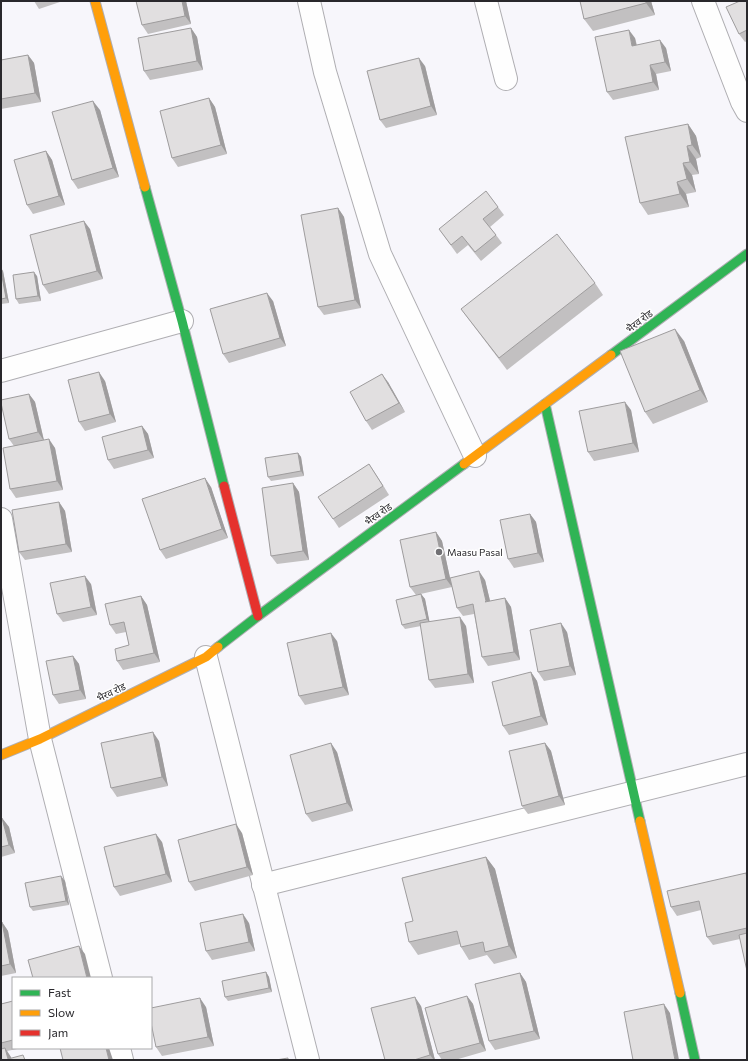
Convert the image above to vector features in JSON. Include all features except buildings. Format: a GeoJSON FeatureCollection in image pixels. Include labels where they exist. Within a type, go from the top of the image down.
{"type":"FeatureCollection","features":[{"type":"Feature","properties":{"kind":"street"},"geometry":{"type":"LineString","coordinates":[[95,1],[182,321],[258,616]]}},
{"type":"Feature","properties":{"kind":"street"},"geometry":{"type":"LineString","coordinates":[[309,1],[325,72],[380,254],[475,456]]}},
{"type":"Feature","properties":{"kind":"street"},"geometry":{"type":"LineString","coordinates":[[486,1],[506,80]]}},
{"type":"Feature","properties":{"kind":"street"},"geometry":{"type":"LineString","coordinates":[[703,1],[742,102],[747,111]]}},
{"type":"Feature","properties":{"kind":"street","name":"भैरव रोड"},"geometry":{"type":"LineString","coordinates":[[1,755],[40,739],[206,657],[258,616],[747,254]]}},
{"type":"Feature","properties":{"kind":"street"},"geometry":{"type":"LineString","coordinates":[[1,371],[182,321]]}},
{"type":"Feature","properties":{"kind":"street"},"geometry":{"type":"LineString","coordinates":[[545,404],[695,1060]]}},
{"type":"Feature","properties":{"kind":"street"},"geometry":{"type":"LineString","coordinates":[[1,519],[40,739],[101,977]]}},
{"type":"Feature","properties":{"kind":"street"},"geometry":{"type":"LineString","coordinates":[[206,657],[308,1060]]}},
{"type":"Feature","properties":{"kind":"street"},"geometry":{"type":"LineString","coordinates":[[263,885],[747,764]]}},
{"type":"Feature","properties":{"kind":"street"},"geometry":{"type":"LineString","coordinates":[[119,1049],[122,1060]]}},
{"type":"Feature","properties":{"kind":"traffic: fast"},"geometry":{"type":"LineString","coordinates":[[145,187],[182,321],[224,486]]}},
{"type":"Feature","properties":{"kind":"traffic: fast"},"geometry":{"type":"LineString","coordinates":[[611,355],[747,254]]}},
{"type":"Feature","properties":{"kind":"traffic: fast"},"geometry":{"type":"LineString","coordinates":[[545,404],[640,821]]}},
{"type":"Feature","properties":{"kind":"traffic: fast"},"geometry":{"type":"LineString","coordinates":[[218,647],[464,464]]}},
{"type":"Feature","properties":{"kind":"traffic: fast"},"geometry":{"type":"LineString","coordinates":[[680,993],[695,1060]]}},
{"type":"Feature","properties":{"kind":"traffic: slow"},"geometry":{"type":"LineString","coordinates":[[95,1],[145,187]]}},
{"type":"Feature","properties":{"kind":"traffic: slow"},"geometry":{"type":"LineString","coordinates":[[464,464],[611,355]]}},
{"type":"Feature","properties":{"kind":"traffic: slow"},"geometry":{"type":"LineString","coordinates":[[1,755],[40,739],[206,657],[218,647]]}},
{"type":"Feature","properties":{"kind":"traffic: slow"},"geometry":{"type":"LineString","coordinates":[[640,821],[680,993]]}},
{"type":"Feature","properties":{"kind":"traffic: jam"},"geometry":{"type":"LineString","coordinates":[[224,486],[258,616]]}},
{"type":"Feature","properties":{"kind":"place","name":"Maasu Pasal"},"geometry":{"type":"Point","coordinates":[439,552]}}]}
